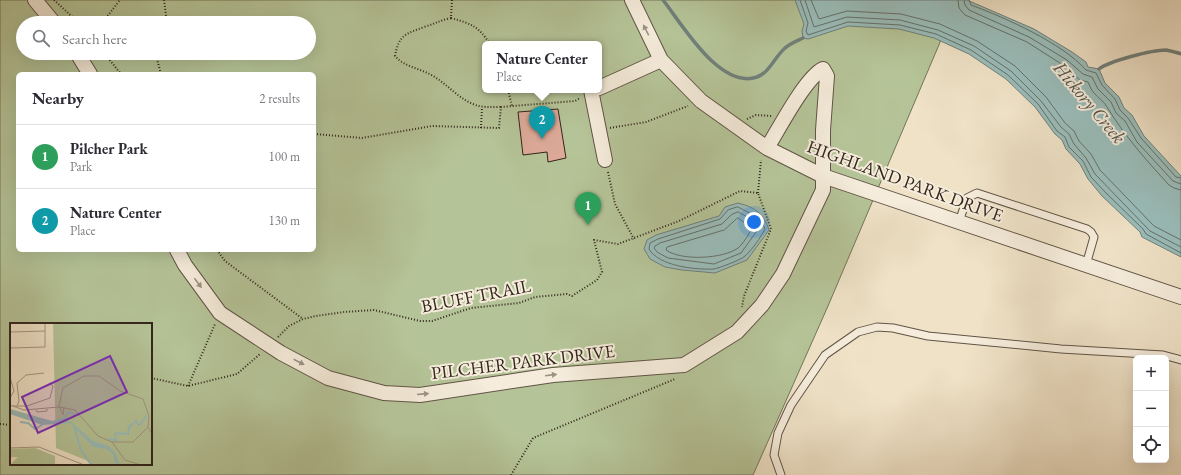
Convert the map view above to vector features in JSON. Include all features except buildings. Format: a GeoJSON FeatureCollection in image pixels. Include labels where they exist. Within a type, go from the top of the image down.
{"type":"FeatureCollection","features":[{"type":"Feature","properties":{"kind":"street"},"geometry":{"type":"LineString","coordinates":[[35,0],[48,16]]}},
{"type":"Feature","properties":{"kind":"street","name":"HIGHLAND PARK DRIVE"},"geometry":{"type":"LineString","coordinates":[[632,0],[661,60],[701,101],[767,148],[823,176],[1181,297]]}},
{"type":"Feature","properties":{"kind":"street"},"geometry":{"type":"LineString","coordinates":[[81,60],[89,72]]}},
{"type":"Feature","properties":{"kind":"street"},"geometry":{"type":"LineString","coordinates":[[602,86],[661,60]]}},
{"type":"Feature","properties":{"kind":"street","name":"PILCHER PARK DRIVE"},"geometry":{"type":"LineString","coordinates":[[178,252],[185,265],[220,312],[281,353],[328,378],[384,392],[420,394],[553,375],[684,365],[737,332],[762,305],[783,274],[823,190],[823,130],[827,76],[823,69],[817,72],[785,119]]}},
{"type":"Feature","properties":{"kind":"street"},"geometry":{"type":"LineString","coordinates":[[594,93],[599,130],[605,160]]}},
{"type":"Feature","properties":{"kind":"street"},"geometry":{"type":"LineString","coordinates":[[767,148],[785,119]]}},
{"type":"Feature","properties":{"kind":"lane"},"geometry":{"type":"LineString","coordinates":[[959,222],[967,198],[977,193],[1087,229],[1094,237],[1086,265]]}},
{"type":"Feature","properties":{"kind":"lane"},"geometry":{"type":"LineString","coordinates":[[781,475],[774,455],[778,433],[791,405],[825,355],[858,332],[878,327],[893,328],[928,336],[1061,349],[1163,355],[1181,360]]}},
{"type":"Feature","properties":{"kind":"path"},"geometry":{"type":"LineString","coordinates":[[54,0],[71,16]]}},
{"type":"Feature","properties":{"kind":"path"},"geometry":{"type":"LineString","coordinates":[[107,16],[120,0]]}},
{"type":"Feature","properties":{"kind":"path"},"geometry":{"type":"LineString","coordinates":[[164,0],[166,16]]}},
{"type":"Feature","properties":{"kind":"path"},"geometry":{"type":"LineString","coordinates":[[451,18],[452,0]]}},
{"type":"Feature","properties":{"kind":"path"},"geometry":{"type":"LineString","coordinates":[[488,41],[481,30],[465,22],[451,18],[436,21],[424,27],[410,31],[397,44],[395,56],[400,62],[432,75],[461,98],[482,107],[501,107],[575,101],[589,93]]}},
{"type":"Feature","properties":{"kind":"path"},"geometry":{"type":"LineString","coordinates":[[110,60],[120,72]]}},
{"type":"Feature","properties":{"kind":"path"},"geometry":{"type":"LineString","coordinates":[[157,60],[160,72]]}},
{"type":"Feature","properties":{"kind":"path"},"geometry":{"type":"LineString","coordinates":[[509,93],[512,106]]}},
{"type":"Feature","properties":{"kind":"path"},"geometry":{"type":"LineString","coordinates":[[599,130],[646,122],[701,101]]}},
{"type":"Feature","properties":{"kind":"path"},"geometry":{"type":"LineString","coordinates":[[481,128],[482,107]]}},
{"type":"Feature","properties":{"kind":"path"},"geometry":{"type":"LineString","coordinates":[[316,134],[362,138],[432,126],[499,128],[501,107]]}},
{"type":"Feature","properties":{"kind":"path"},"geometry":{"type":"LineString","coordinates":[[733,125],[756,115],[769,115],[785,119]]}},
{"type":"Feature","properties":{"kind":"path"},"geometry":{"type":"LineString","coordinates":[[605,160],[615,204],[634,239],[679,222],[740,191],[758,193],[771,229],[744,296],[741,310]]}},
{"type":"Feature","properties":{"kind":"path","name":"BLUFF TRAIL"},"geometry":{"type":"LineString","coordinates":[[152,378],[188,386],[237,374],[290,326],[303,319],[344,312],[374,310],[420,321],[432,321],[471,308],[519,303],[535,297],[567,294],[572,296],[597,280],[602,272],[594,240],[618,244],[634,239]]}},
{"type":"Feature","properties":{"kind":"path"},"geometry":{"type":"LineString","coordinates":[[219,252],[225,260],[303,319]]}},
{"type":"Feature","properties":{"kind":"path"},"geometry":{"type":"LineString","coordinates":[[188,386],[220,312]]}},
{"type":"Feature","properties":{"kind":"path"},"geometry":{"type":"LineString","coordinates":[[511,475],[533,438],[678,377]]}},
{"type":"Feature","properties":{"kind":"path"},"geometry":{"type":"LineString","coordinates":[[0,424],[10,425]]}},
{"type":"Feature","properties":{"kind":"green space"},"geometry":{"type":"Polygon","coordinates":[[[0,0],[958,0],[828,306],[753,475],[0,475],[0,0]]]}},
{"type":"Feature","properties":{"kind":"water","name":"Hickory Creek"},"geometry":{"type":"Polygon","coordinates":[[[795,0],[967,0],[1034,29],[1072,52],[1086,62],[1088,67],[1099,69],[1105,83],[1119,97],[1124,108],[1132,115],[1144,136],[1181,176],[1181,257],[1142,237],[1140,232],[1102,196],[1088,179],[1080,164],[1066,149],[1062,140],[1055,134],[1035,107],[1006,79],[969,54],[934,38],[899,29],[848,26],[808,39],[803,38],[802,31],[804,24],[795,0]]]}},
{"type":"Feature","properties":{"kind":"water"},"geometry":{"type":"Polygon","coordinates":[[[738,203],[758,212],[767,224],[769,230],[747,260],[715,273],[682,270],[665,267],[650,259],[644,249],[647,240],[656,235],[719,216],[725,207],[738,203]]]}},
{"type":"Feature","properties":{"kind":"waterway"},"geometry":{"type":"LineString","coordinates":[[663,0],[691,38],[716,65],[729,74],[743,78],[757,77],[761,75],[786,47],[803,38]]}},
{"type":"Feature","properties":{"kind":"waterway"},"geometry":{"type":"LineString","coordinates":[[1099,69],[1121,59],[1160,50],[1181,54]]}},
{"type":"Feature","properties":{"kind":"place","name":"Nature Center"},"geometry":{"type":"Point","coordinates":[542,139]}},
{"type":"Feature","properties":{"kind":"place","name":"Pilcher Park"},"geometry":{"type":"Point","coordinates":[588,225]}}]}
